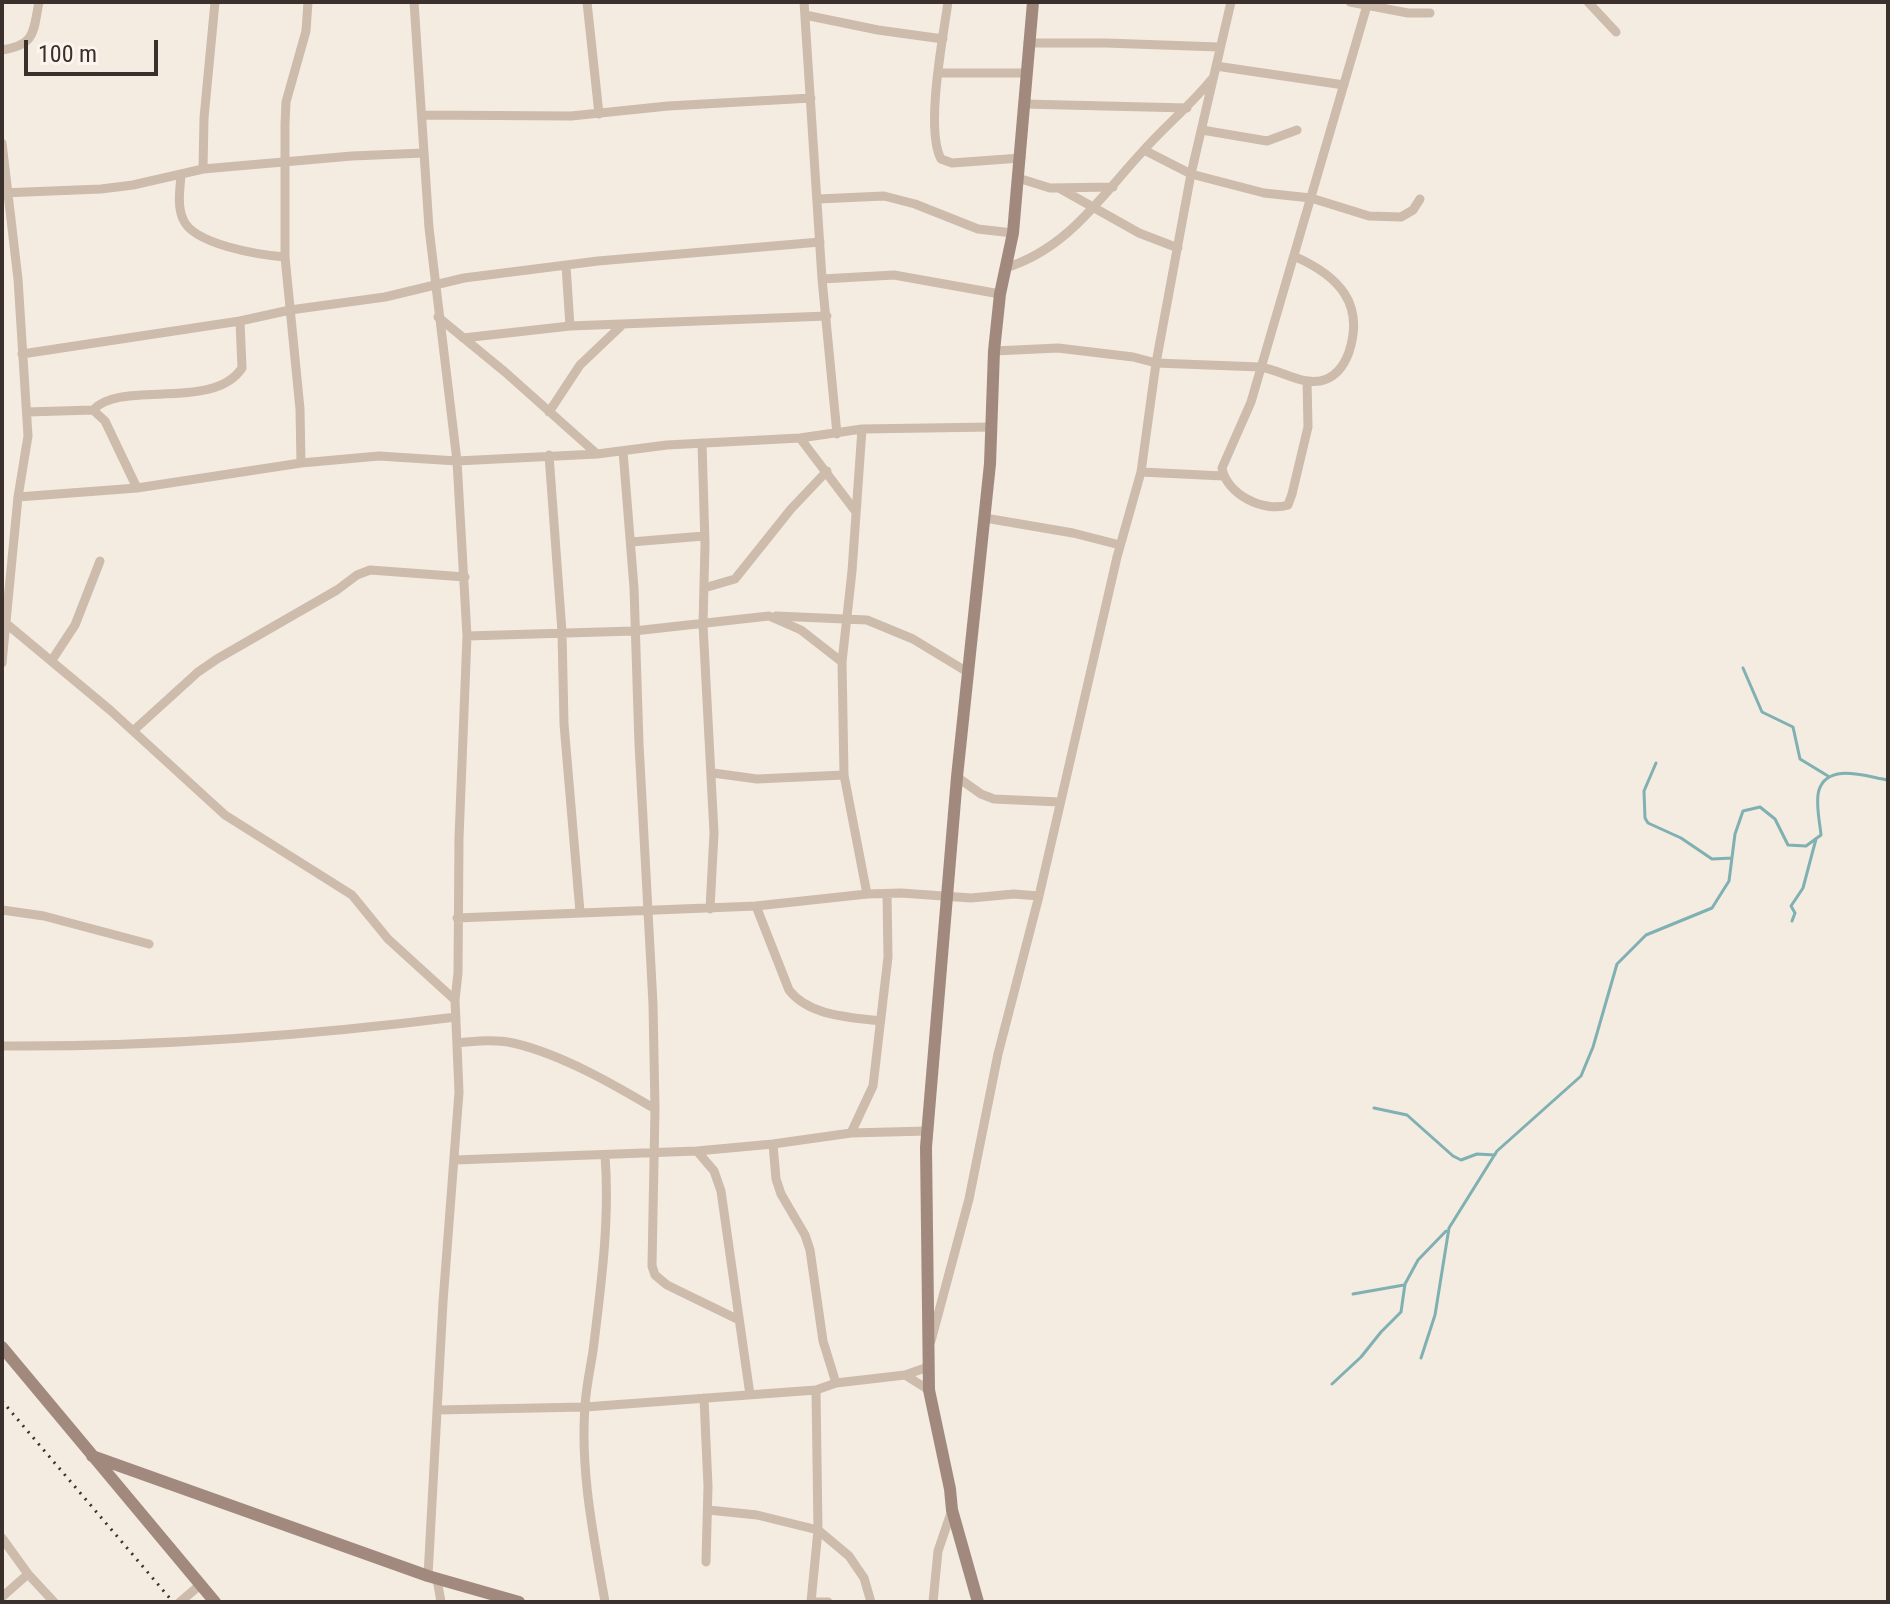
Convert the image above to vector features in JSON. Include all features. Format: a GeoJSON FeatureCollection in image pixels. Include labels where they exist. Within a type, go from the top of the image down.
{"type":"FeatureCollection","features":[{"type":"Feature","properties":{"kind":"street"},"geometry":{"type":"LineString","coordinates":[[2,50],[20,48],[28,43],[34,30],[39,2]]}},
{"type":"Feature","properties":{"kind":"street"},"geometry":{"type":"LineString","coordinates":[[203,169],[204,118],[215,2]]}},
{"type":"Feature","properties":{"kind":"street"},"geometry":{"type":"LineString","coordinates":[[301,463],[300,409],[285,257],[286,102],[302,49],[308,2]]}},
{"type":"Feature","properties":{"kind":"street"},"geometry":{"type":"LineString","coordinates":[[414,2],[438,317],[457,461],[467,636],[455,1000],[459,1092],[437,1410],[432,1577],[441,1602]]}},
{"type":"Feature","properties":{"kind":"street"},"geometry":{"type":"LineString","coordinates":[[587,2],[599,114]]}},
{"type":"Feature","properties":{"kind":"street"},"geometry":{"type":"LineString","coordinates":[[804,2],[822,279],[837,434]]}},
{"type":"Feature","properties":{"kind":"street"},"geometry":{"type":"LineString","coordinates":[[948,2],[938,73],[935,132],[941,159],[952,163],[1021,158]]}},
{"type":"Feature","properties":{"kind":"street"},"geometry":{"type":"LineString","coordinates":[[978,1602],[952,1510],[929,1390],[927,1131],[957,777],[985,518],[994,351],[1000,294],[1013,233],[1033,2]]}},
{"type":"Feature","properties":{"kind":"street"},"geometry":{"type":"LineString","coordinates":[[929,1348],[969,1199],[998,1054],[1039,896],[1120,545],[1141,472],[1156,363],[1191,174],[1231,2]]}},
{"type":"Feature","properties":{"kind":"street"},"geometry":{"type":"LineString","coordinates":[[1350,2],[1408,13],[1430,13]]}},
{"type":"Feature","properties":{"kind":"street"},"geometry":{"type":"LineString","coordinates":[[1588,2],[1616,32]]}},
{"type":"Feature","properties":{"kind":"street"},"geometry":{"type":"LineString","coordinates":[[1223,476],[1224,461],[1251,402],[1296,257],[1368,4]]}},
{"type":"Feature","properties":{"kind":"street"},"geometry":{"type":"LineString","coordinates":[[805,15],[943,39]]}},
{"type":"Feature","properties":{"kind":"street"},"geometry":{"type":"LineString","coordinates":[[1028,43],[1219,47]]}},
{"type":"Feature","properties":{"kind":"street"},"geometry":{"type":"LineString","coordinates":[[1216,66],[1344,85]]}},
{"type":"Feature","properties":{"kind":"street"},"geometry":{"type":"LineString","coordinates":[[938,73],[1027,73]]}},
{"type":"Feature","properties":{"kind":"street"},"geometry":{"type":"LineString","coordinates":[[1005,268],[1038,256],[1093,210],[1144,150],[1213,78]]}},
{"type":"Feature","properties":{"kind":"street"},"geometry":{"type":"LineString","coordinates":[[422,115],[599,114],[668,106],[811,98]]}},
{"type":"Feature","properties":{"kind":"street"},"geometry":{"type":"LineString","coordinates":[[1024,104],[1187,108]]}},
{"type":"Feature","properties":{"kind":"street"},"geometry":{"type":"LineString","coordinates":[[1202,130],[1267,141],[1297,130]]}},
{"type":"Feature","properties":{"kind":"street"},"geometry":{"type":"LineString","coordinates":[[2,143],[5,193],[18,279],[28,436],[3,622],[2,663]]}},
{"type":"Feature","properties":{"kind":"street"},"geometry":{"type":"LineString","coordinates":[[1144,150],[1191,174],[1264,193],[1311,198],[1379,218],[1401,217],[1413,210],[1420,199]]}},
{"type":"Feature","properties":{"kind":"street"},"geometry":{"type":"LineString","coordinates":[[5,193],[101,189],[203,169],[424,153]]}},
{"type":"Feature","properties":{"kind":"street"},"geometry":{"type":"LineString","coordinates":[[181,175],[180,208],[183,221],[191,230],[256,255],[285,257]]}},
{"type":"Feature","properties":{"kind":"street"},"geometry":{"type":"LineString","coordinates":[[1018,178],[1059,188],[1113,187]]}},
{"type":"Feature","properties":{"kind":"street"},"geometry":{"type":"LineString","coordinates":[[1059,188],[1093,210],[1178,248]]}},
{"type":"Feature","properties":{"kind":"street"},"geometry":{"type":"LineString","coordinates":[[818,199],[884,196],[915,204],[978,229],[1013,233]]}},
{"type":"Feature","properties":{"kind":"street"},"geometry":{"type":"LineString","coordinates":[[22,354],[385,297],[464,278],[820,242]]}},
{"type":"Feature","properties":{"kind":"street"},"geometry":{"type":"LineString","coordinates":[[994,351],[1058,348],[1133,357],[1156,363],[1260,367],[1307,381],[1332,377],[1345,362],[1355,329],[1355,317],[1347,297],[1330,275],[1296,257]]}},
{"type":"Feature","properties":{"kind":"street"},"geometry":{"type":"LineString","coordinates":[[566,266],[570,326]]}},
{"type":"Feature","properties":{"kind":"street"},"geometry":{"type":"LineString","coordinates":[[822,279],[894,275],[1000,294]]}},
{"type":"Feature","properties":{"kind":"street"},"geometry":{"type":"LineString","coordinates":[[463,338],[570,326],[827,316]]}},
{"type":"Feature","properties":{"kind":"street"},"geometry":{"type":"LineString","coordinates":[[438,317],[597,454]]}},
{"type":"Feature","properties":{"kind":"street"},"geometry":{"type":"LineString","coordinates":[[27,412],[93,410],[107,400],[192,392],[230,380],[242,368],[240,321]]}},
{"type":"Feature","properties":{"kind":"street"},"geometry":{"type":"LineString","coordinates":[[549,412],[580,365],[621,326]]}},
{"type":"Feature","properties":{"kind":"street"},"geometry":{"type":"LineString","coordinates":[[1141,472],[1223,476],[1245,497],[1264,506],[1276,508],[1288,505],[1308,427],[1307,381]]}},
{"type":"Feature","properties":{"kind":"street"},"geometry":{"type":"LineString","coordinates":[[93,410],[105,421],[137,488]]}},
{"type":"Feature","properties":{"kind":"street"},"geometry":{"type":"LineString","coordinates":[[18,497],[137,488],[301,463],[379,456],[457,461],[800,438],[862,429],[992,427]]}},
{"type":"Feature","properties":{"kind":"street"},"geometry":{"type":"LineString","coordinates":[[862,429],[842,662],[844,775],[867,894]]}},
{"type":"Feature","properties":{"kind":"street"},"geometry":{"type":"LineString","coordinates":[[800,438],[856,512]]}},
{"type":"Feature","properties":{"kind":"street"},"geometry":{"type":"LineString","coordinates":[[702,443],[703,625],[713,773],[714,861],[710,909]]}},
{"type":"Feature","properties":{"kind":"street"},"geometry":{"type":"LineString","coordinates":[[623,451],[631,542],[655,1109],[651,1247],[655,1275],[667,1285],[739,1320]]}},
{"type":"Feature","properties":{"kind":"street"},"geometry":{"type":"LineString","coordinates":[[549,455],[562,632],[564,724],[580,912]]}},
{"type":"Feature","properties":{"kind":"street"},"geometry":{"type":"LineString","coordinates":[[704,588],[735,579],[791,509],[827,471]]}},
{"type":"Feature","properties":{"kind":"street"},"geometry":{"type":"LineString","coordinates":[[985,518],[1073,533],[1120,545]]}},
{"type":"Feature","properties":{"kind":"street"},"geometry":{"type":"LineString","coordinates":[[631,542],[704,536]]}},
{"type":"Feature","properties":{"kind":"street"},"geometry":{"type":"LineString","coordinates":[[52,660],[75,625],[100,561]]}},
{"type":"Feature","properties":{"kind":"street"},"geometry":{"type":"LineString","coordinates":[[133,731],[198,672],[363,572],[382,570],[465,577]]}},
{"type":"Feature","properties":{"kind":"street"},"geometry":{"type":"LineString","coordinates":[[467,636],[634,631],[769,616],[845,617],[867,620],[913,639],[969,673]]}},
{"type":"Feature","properties":{"kind":"street"},"geometry":{"type":"LineString","coordinates":[[769,616],[801,630],[842,662]]}},
{"type":"Feature","properties":{"kind":"street"},"geometry":{"type":"LineString","coordinates":[[3,622],[52,660],[225,815],[352,895],[388,939],[455,1000]]}},
{"type":"Feature","properties":{"kind":"street"},"geometry":{"type":"LineString","coordinates":[[713,773],[757,779],[844,775]]}},
{"type":"Feature","properties":{"kind":"street"},"geometry":{"type":"LineString","coordinates":[[957,777],[987,797],[1060,802]]}},
{"type":"Feature","properties":{"kind":"street"},"geometry":{"type":"LineString","coordinates":[[457,918],[710,909],[867,894],[1039,896]]}},
{"type":"Feature","properties":{"kind":"street"},"geometry":{"type":"LineString","coordinates":[[851,1133],[873,1086],[888,957],[887,894]]}},
{"type":"Feature","properties":{"kind":"street"},"geometry":{"type":"LineString","coordinates":[[756,906],[789,990],[797,1000],[809,1007],[880,1021]]}},
{"type":"Feature","properties":{"kind":"street"},"geometry":{"type":"LineString","coordinates":[[2,910],[44,916],[149,944]]}},
{"type":"Feature","properties":{"kind":"street"},"geometry":{"type":"LineString","coordinates":[[2,1046],[242,1039],[336,1032],[456,1017]]}},
{"type":"Feature","properties":{"kind":"street"},"geometry":{"type":"LineString","coordinates":[[457,1043],[483,1040],[515,1043],[578,1068],[655,1109]]}},
{"type":"Feature","properties":{"kind":"street"},"geometry":{"type":"LineString","coordinates":[[455,1160],[697,1151],[851,1133],[927,1131]]}},
{"type":"Feature","properties":{"kind":"street"},"geometry":{"type":"LineString","coordinates":[[773,1144],[776,1179],[781,1194],[805,1235],[810,1250],[823,1341],[836,1383]]}},
{"type":"Feature","properties":{"kind":"street"},"geometry":{"type":"LineString","coordinates":[[697,1151],[714,1171],[721,1191],[750,1395]]}},
{"type":"Feature","properties":{"kind":"street"},"geometry":{"type":"LineString","coordinates":[[605,1155],[608,1190],[603,1271],[585,1407],[588,1501],[605,1602]]}},
{"type":"Feature","properties":{"kind":"street"},"geometry":{"type":"LineString","coordinates":[[2,1347],[215,1602]]}},
{"type":"Feature","properties":{"kind":"street"},"geometry":{"type":"LineString","coordinates":[[437,1410],[585,1407],[816,1390],[836,1383],[905,1375],[928,1367]]}},
{"type":"Feature","properties":{"kind":"street"},"geometry":{"type":"LineString","coordinates":[[905,1375],[929,1390]]}},
{"type":"Feature","properties":{"kind":"street"},"geometry":{"type":"LineString","coordinates":[[816,1390],[818,1530],[811,1602],[828,1602]]}},
{"type":"Feature","properties":{"kind":"street"},"geometry":{"type":"LineString","coordinates":[[704,1398],[708,1510],[706,1562]]}},
{"type":"Feature","properties":{"kind":"street"},"geometry":{"type":"LineString","coordinates":[[92,1456],[432,1577],[519,1602]]}},
{"type":"Feature","properties":{"kind":"street"},"geometry":{"type":"LineString","coordinates":[[708,1510],[749,1513],[818,1530],[849,1556],[864,1578],[871,1602]]}},
{"type":"Feature","properties":{"kind":"street"},"geometry":{"type":"LineString","coordinates":[[933,1602],[938,1551],[952,1510]]}},
{"type":"Feature","properties":{"kind":"street"},"geometry":{"type":"LineString","coordinates":[[2,1538],[28,1574],[54,1602]]}},
{"type":"Feature","properties":{"kind":"street"},"geometry":{"type":"LineString","coordinates":[[2,1597],[28,1574]]}},
{"type":"Feature","properties":{"kind":"street"},"geometry":{"type":"LineString","coordinates":[[180,1602],[200,1585]]}},
{"type":"Feature","properties":{"kind":"waterway"},"geometry":{"type":"LineString","coordinates":[[1743,668],[1762,712],[1793,727],[1800,759],[1828,776]]}},
{"type":"Feature","properties":{"kind":"waterway"},"geometry":{"type":"LineString","coordinates":[[1656,763],[1644,791],[1648,823],[1681,838],[1712,859],[1732,858]]}},
{"type":"Feature","properties":{"kind":"waterway"},"geometry":{"type":"LineString","coordinates":[[1421,1358],[1435,1315],[1449,1228],[1497,1151],[1581,1076],[1593,1047],[1617,964],[1646,935],[1712,908],[1729,881],[1735,834],[1743,811],[1760,807],[1775,819],[1788,845],[1806,846],[1821,835],[1817,800],[1824,781],[1831,776],[1849,773],[1888,780]]}},
{"type":"Feature","properties":{"kind":"waterway"},"geometry":{"type":"LineString","coordinates":[[1792,921],[1795,913],[1791,906],[1803,888],[1816,839]]}},
{"type":"Feature","properties":{"kind":"waterway"},"geometry":{"type":"LineString","coordinates":[[1374,1108],[1407,1115],[1461,1160],[1477,1154],[1495,1155]]}},
{"type":"Feature","properties":{"kind":"waterway"},"geometry":{"type":"LineString","coordinates":[[1332,1384],[1401,1312],[1405,1284],[1418,1260],[1446,1231]]}},
{"type":"Feature","properties":{"kind":"waterway"},"geometry":{"type":"LineString","coordinates":[[1353,1294],[1404,1285]]}},
{"type":"Feature","properties":{"kind":"railway"},"geometry":{"type":"LineString","coordinates":[[2,1401],[173,1602]]}}]}
